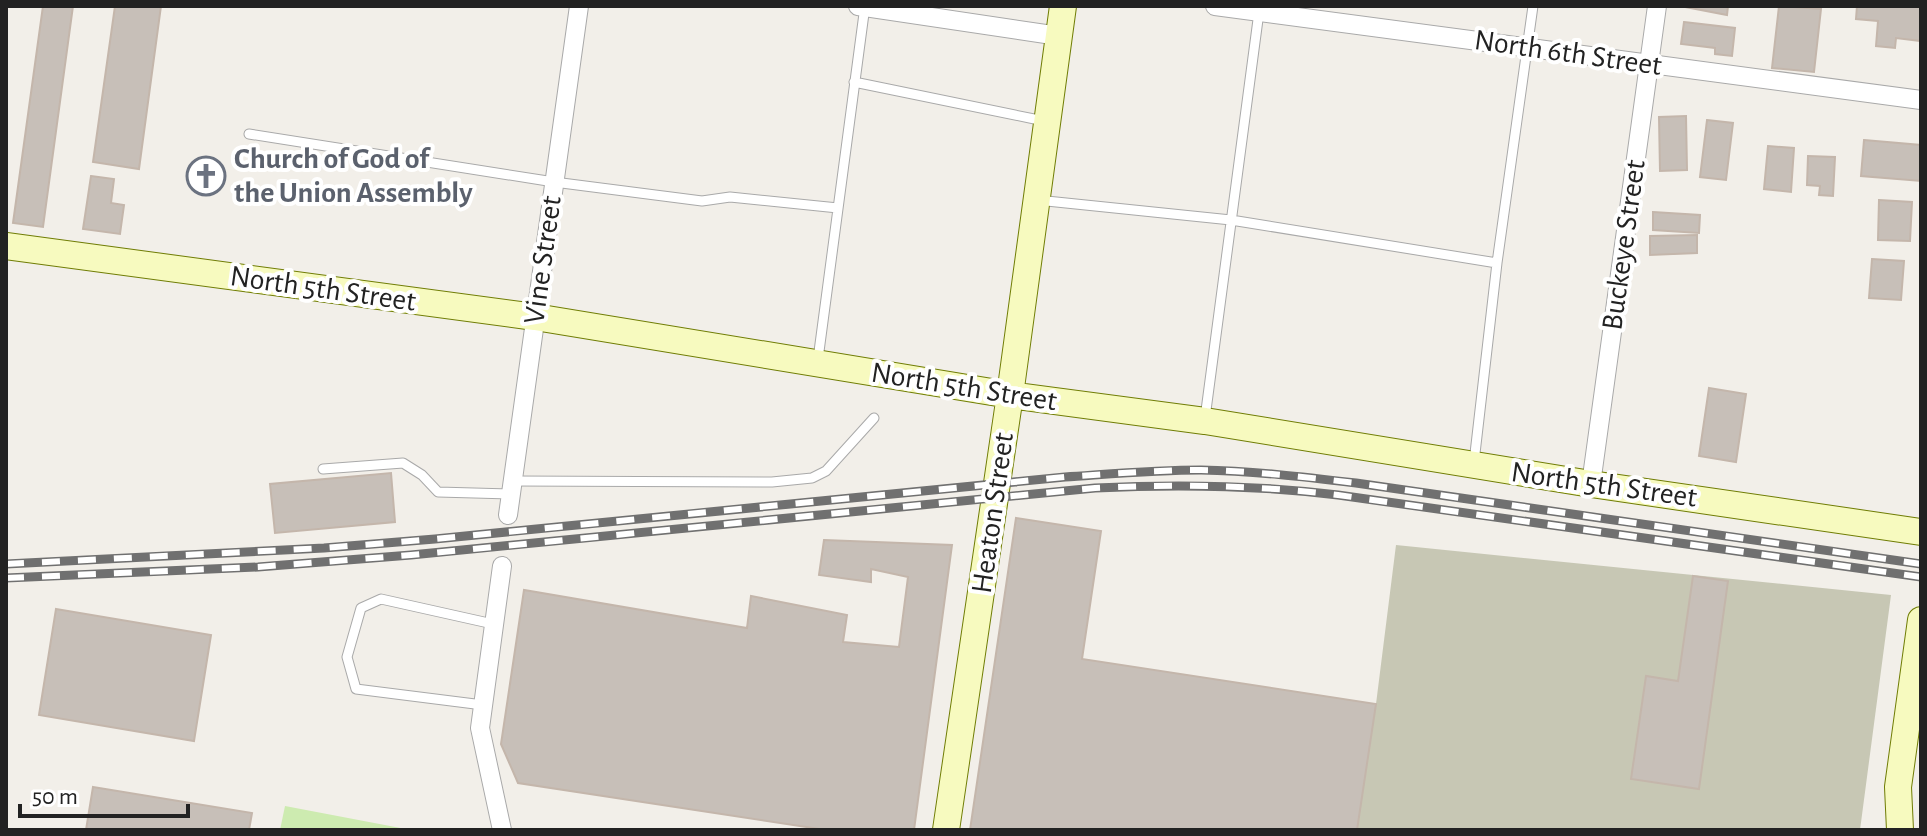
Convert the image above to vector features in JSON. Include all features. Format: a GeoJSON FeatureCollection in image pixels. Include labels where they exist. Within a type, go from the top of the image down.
{"type":"FeatureCollection","features":[{"type":"Feature","properties":{"kind":"street","name":"Vine Street"},"geometry":{"type":"LineString","coordinates":[[508,515],[579,6]]}},
{"type":"Feature","properties":{"kind":"street"},"geometry":{"type":"LineString","coordinates":[[858,6],[1059,36]]}},
{"type":"Feature","properties":{"kind":"street","name":"Heaton Street"},"geometry":{"type":"LineString","coordinates":[[946,830],[1063,6]]}},
{"type":"Feature","properties":{"kind":"street","name":"North 6th Street"},"geometry":{"type":"LineString","coordinates":[[1215,6],[1260,9],[1921,100]]}},
{"type":"Feature","properties":{"kind":"street","name":"Buckeye Street"},"geometry":{"type":"LineString","coordinates":[[1591,484],[1657,6]]}},
{"type":"Feature","properties":{"kind":"street","name":"North 5th Street"},"geometry":{"type":"LineString","coordinates":[[6,246],[535,317],[1010,395],[1205,421],[1591,484],[1921,532]]}},
{"type":"Feature","properties":{"kind":"street"},"geometry":{"type":"LineString","coordinates":[[502,566],[480,728],[502,830]]}},
{"type":"Feature","properties":{"kind":"street"},"geometry":{"type":"LineString","coordinates":[[1900,830],[1898,787],[1921,620]]}},
{"type":"Feature","properties":{"kind":"lane"},"geometry":{"type":"LineString","coordinates":[[817,364],[865,6]]}},
{"type":"Feature","properties":{"kind":"lane"},"geometry":{"type":"LineString","coordinates":[[1474,465],[1497,263],[1533,6]]}},
{"type":"Feature","properties":{"kind":"lane"},"geometry":{"type":"LineString","coordinates":[[1205,421],[1260,9]]}},
{"type":"Feature","properties":{"kind":"lane"},"geometry":{"type":"LineString","coordinates":[[854,82],[1047,122]]}},
{"type":"Feature","properties":{"kind":"lane"},"geometry":{"type":"LineString","coordinates":[[249,134],[554,182],[702,201],[730,197],[838,208]]}},
{"type":"Feature","properties":{"kind":"lane"},"geometry":{"type":"LineString","coordinates":[[1037,200],[1231,220],[1497,263]]}},
{"type":"Feature","properties":{"kind":"lane"},"geometry":{"type":"LineString","coordinates":[[323,469],[403,463],[422,475],[438,492],[772,482],[812,478],[826,471],[874,418]]}},
{"type":"Feature","properties":{"kind":"lane"},"geometry":{"type":"LineString","coordinates":[[483,705],[356,689],[347,657],[361,608],[381,599],[493,624]]}},
{"type":"Feature","properties":{"kind":"shaded area"},"geometry":{"type":"Polygon","coordinates":[[[1396,545],[1891,595],[1860,830],[1357,830],[1396,545]]]}},
{"type":"Feature","properties":{"kind":"green space"},"geometry":{"type":"Polygon","coordinates":[[[285,806],[411,830],[280,830],[285,806]]]}},
{"type":"Feature","properties":{"kind":"building"},"geometry":{"type":"Polygon","coordinates":[[[43,6],[73,6],[43,227],[13,223],[43,6]]]}},
{"type":"Feature","properties":{"kind":"building"},"geometry":{"type":"Polygon","coordinates":[[[115,6],[161,6],[139,169],[93,162],[115,6]]]}},
{"type":"Feature","properties":{"kind":"building"},"geometry":{"type":"Polygon","coordinates":[[[1680,6],[1728,6],[1727,15],[1680,6]]]}},
{"type":"Feature","properties":{"kind":"building"},"geometry":{"type":"Polygon","coordinates":[[[1779,6],[1821,9],[1814,72],[1772,68],[1779,6]]]}},
{"type":"Feature","properties":{"kind":"building"},"geometry":{"type":"Polygon","coordinates":[[[1857,6],[1921,6],[1921,41],[1896,38],[1895,48],[1876,46],[1878,21],[1856,19],[1857,6]]]}},
{"type":"Feature","properties":{"kind":"building"},"geometry":{"type":"Polygon","coordinates":[[[1684,22],[1735,28],[1732,56],[1715,54],[1715,48],[1681,44],[1684,22]]]}},
{"type":"Feature","properties":{"kind":"building"},"geometry":{"type":"Polygon","coordinates":[[[1686,116],[1687,170],[1660,171],[1659,117],[1686,116]]]}},
{"type":"Feature","properties":{"kind":"building"},"geometry":{"type":"Polygon","coordinates":[[[1707,120],[1733,123],[1726,180],[1700,177],[1707,120]]]}},
{"type":"Feature","properties":{"kind":"building"},"geometry":{"type":"Polygon","coordinates":[[[1864,140],[1921,145],[1921,181],[1861,176],[1864,140]]]}},
{"type":"Feature","properties":{"kind":"building"},"geometry":{"type":"Polygon","coordinates":[[[1768,146],[1794,148],[1791,192],[1764,189],[1768,146]]]}},
{"type":"Feature","properties":{"kind":"building"},"geometry":{"type":"Polygon","coordinates":[[[1808,156],[1835,157],[1833,196],[1819,195],[1820,186],[1807,185],[1808,156]]]}},
{"type":"Feature","properties":{"kind":"building"},"geometry":{"type":"Polygon","coordinates":[[[91,176],[114,179],[111,203],[124,205],[120,234],[83,229],[91,176]]]}},
{"type":"Feature","properties":{"kind":"building"},"geometry":{"type":"Polygon","coordinates":[[[1879,200],[1912,202],[1910,241],[1878,240],[1879,200]]]}},
{"type":"Feature","properties":{"kind":"building"},"geometry":{"type":"Polygon","coordinates":[[[1653,212],[1700,215],[1699,233],[1653,230],[1653,212]]]}},
{"type":"Feature","properties":{"kind":"building"},"geometry":{"type":"Polygon","coordinates":[[[1697,235],[1697,253],[1650,255],[1650,236],[1697,235]]]}},
{"type":"Feature","properties":{"kind":"building"},"geometry":{"type":"Polygon","coordinates":[[[1872,259],[1904,261],[1901,300],[1869,298],[1872,259]]]}},
{"type":"Feature","properties":{"kind":"building"},"geometry":{"type":"Polygon","coordinates":[[[1709,388],[1746,394],[1736,462],[1699,456],[1709,388]]]}},
{"type":"Feature","properties":{"kind":"building"},"geometry":{"type":"Polygon","coordinates":[[[391,473],[395,522],[275,533],[270,484],[391,473]]]}},
{"type":"Feature","properties":{"kind":"building"},"geometry":{"type":"Polygon","coordinates":[[[1016,518],[1101,531],[1082,659],[1376,704],[1357,830],[970,830],[1016,518]]]}},
{"type":"Feature","properties":{"kind":"building"},"geometry":{"type":"Polygon","coordinates":[[[824,540],[952,545],[914,830],[826,830],[518,783],[501,744],[524,590],[747,628],[751,596],[847,615],[843,642],[899,647],[908,577],[871,569],[871,582],[819,575],[824,540]]]}},
{"type":"Feature","properties":{"kind":"building"},"geometry":{"type":"Polygon","coordinates":[[[1693,576],[1728,581],[1699,789],[1631,779],[1646,676],[1678,681],[1693,576]]]}},
{"type":"Feature","properties":{"kind":"building"},"geometry":{"type":"Polygon","coordinates":[[[56,609],[211,635],[194,741],[39,715],[56,609]]]}},
{"type":"Feature","properties":{"kind":"building"},"geometry":{"type":"Polygon","coordinates":[[[93,787],[252,813],[249,830],[86,830],[93,787]]]}},
{"type":"Feature","properties":{"kind":"railway"},"geometry":{"type":"LineString","coordinates":[[6,564],[324,548],[1065,477],[1201,470],[1356,483],[1921,564]]}},
{"type":"Feature","properties":{"kind":"railway"},"geometry":{"type":"LineString","coordinates":[[6,578],[258,567],[411,555],[1095,488],[1186,486],[1247,487],[1338,495],[1921,577]]}},
{"type":"Feature","properties":{"kind":"place","name":"Church of God of the Union Assembly"},"geometry":{"type":"Point","coordinates":[206,176]}}]}
